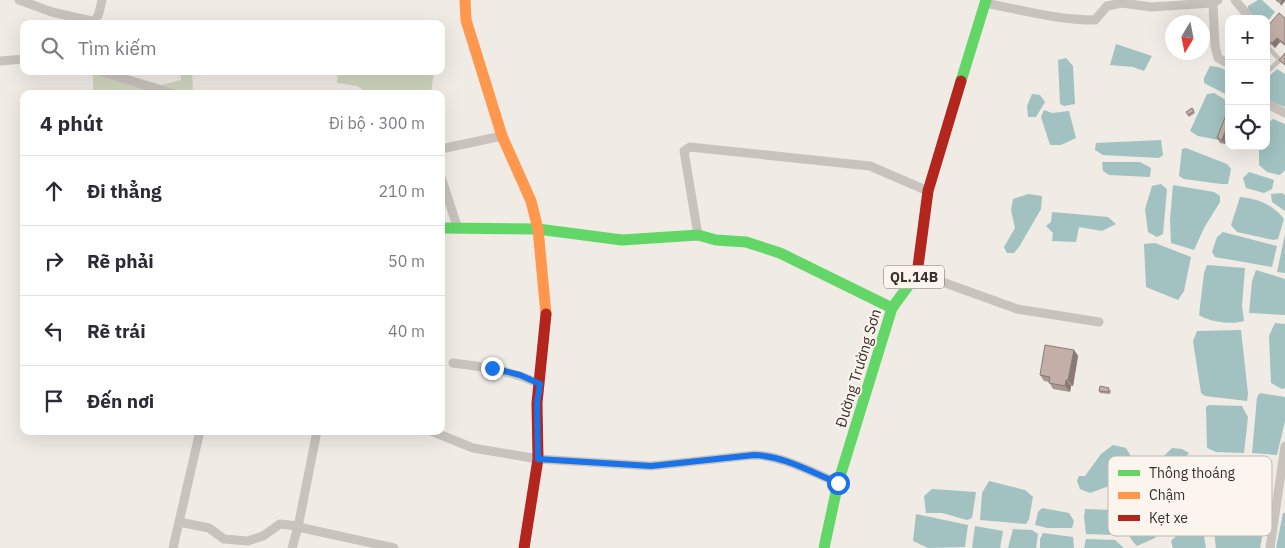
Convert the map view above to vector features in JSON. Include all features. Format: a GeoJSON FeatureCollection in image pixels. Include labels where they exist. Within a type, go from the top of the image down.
{"type":"FeatureCollection","features":[{"type":"Feature","properties":{"kind":"main road"},"geometry":{"type":"LineString","coordinates":[[464,0],[466,20],[502,136],[531,201],[538,229],[546,312],[537,403],[538,459],[524,548]]}},
{"type":"Feature","properties":{"kind":"main road","name":"Đường Trường Sơn"},"geometry":{"type":"LineString","coordinates":[[824,548],[838,483],[892,308],[917,274],[928,191],[985,1]]}},
{"type":"Feature","properties":{"kind":"main road"},"geometry":{"type":"LineString","coordinates":[[445,228],[538,229],[622,240],[698,235],[716,240],[746,242],[780,253],[892,308]]}},
{"type":"Feature","properties":{"kind":"street"},"geometry":{"type":"LineString","coordinates":[[19,0],[52,12],[83,20]]}},
{"type":"Feature","properties":{"kind":"street"},"geometry":{"type":"LineString","coordinates":[[96,20],[102,0]]}},
{"type":"Feature","properties":{"kind":"street"},"geometry":{"type":"LineString","coordinates":[[1235,0],[1248,15]]}},
{"type":"Feature","properties":{"kind":"street"},"geometry":{"type":"LineString","coordinates":[[985,1],[1041,15],[1077,20],[1095,20],[1107,6],[1122,3],[1152,7],[1216,1],[1215,46],[1218,58],[1225,62]]}},
{"type":"Feature","properties":{"kind":"street"},"geometry":{"type":"LineString","coordinates":[[0,61],[20,59]]}},
{"type":"Feature","properties":{"kind":"street"},"geometry":{"type":"LineString","coordinates":[[112,75],[161,90]]}},
{"type":"Feature","properties":{"kind":"street"},"geometry":{"type":"LineString","coordinates":[[1270,105],[1285,113]]}},
{"type":"Feature","properties":{"kind":"street"},"geometry":{"type":"LineString","coordinates":[[445,148],[502,136]]}},
{"type":"Feature","properties":{"kind":"street"},"geometry":{"type":"LineString","coordinates":[[698,235],[684,150],[690,146],[870,166],[928,191]]}},
{"type":"Feature","properties":{"kind":"street"},"geometry":{"type":"LineString","coordinates":[[445,189],[458,229]]}},
{"type":"Feature","properties":{"kind":"street"},"geometry":{"type":"LineString","coordinates":[[917,274],[1017,309],[1099,322]]}},
{"type":"Feature","properties":{"kind":"street"},"geometry":{"type":"LineString","coordinates":[[453,363],[502,370],[540,384]]}},
{"type":"Feature","properties":{"kind":"street"},"geometry":{"type":"LineString","coordinates":[[173,548],[199,435]]}},
{"type":"Feature","properties":{"kind":"street"},"geometry":{"type":"LineString","coordinates":[[292,548],[316,435]]}},
{"type":"Feature","properties":{"kind":"street"},"geometry":{"type":"LineString","coordinates":[[441,435],[473,448],[538,459],[651,466],[767,455],[779,458],[838,483]]}},
{"type":"Feature","properties":{"kind":"street"},"geometry":{"type":"LineString","coordinates":[[1272,534],[1285,446]]}},
{"type":"Feature","properties":{"kind":"street"},"geometry":{"type":"LineString","coordinates":[[179,522],[208,528],[221,538],[248,541],[264,536],[280,524],[394,548]]}},
{"type":"Feature","properties":{"kind":"lane"},"geometry":{"type":"LineString","coordinates":[[1270,49],[1280,60],[1270,69]]}},
{"type":"Feature","properties":{"kind":"green space"},"geometry":{"type":"Polygon","coordinates":[[[93,75],[127,75],[161,85],[181,80],[180,75],[192,75],[193,90],[93,90],[93,75]]]}},
{"type":"Feature","properties":{"kind":"green space"},"geometry":{"type":"Polygon","coordinates":[[[338,75],[433,75],[432,90],[363,90],[357,86],[337,83],[338,75]]]}},
{"type":"Feature","properties":{"kind":"water"},"geometry":{"type":"Polygon","coordinates":[[[1258,0],[1262,0],[1275,12],[1270,18],[1270,15],[1253,15],[1248,11],[1248,6],[1258,0]]]}},
{"type":"Feature","properties":{"kind":"water"},"geometry":{"type":"Polygon","coordinates":[[[1116,44],[1152,56],[1144,71],[1133,67],[1110,65],[1116,44]]]}},
{"type":"Feature","properties":{"kind":"water"},"geometry":{"type":"Polygon","coordinates":[[[1066,58],[1073,66],[1075,104],[1064,106],[1060,104],[1058,60],[1066,58]]]}},
{"type":"Feature","properties":{"kind":"water"},"geometry":{"type":"Polygon","coordinates":[[[1210,66],[1225,70],[1225,94],[1204,83],[1204,78],[1210,66]]]}},
{"type":"Feature","properties":{"kind":"water"},"geometry":{"type":"Polygon","coordinates":[[[1277,69],[1285,74],[1285,107],[1270,101],[1270,75],[1277,69]]]}},
{"type":"Feature","properties":{"kind":"water"},"geometry":{"type":"Polygon","coordinates":[[[1214,93],[1225,100],[1225,124],[1219,140],[1198,136],[1190,131],[1207,94],[1214,93]]]}},
{"type":"Feature","properties":{"kind":"water"},"geometry":{"type":"Polygon","coordinates":[[[1032,94],[1040,95],[1045,102],[1036,117],[1028,117],[1027,106],[1032,94]]]}},
{"type":"Feature","properties":{"kind":"water"},"geometry":{"type":"Polygon","coordinates":[[[1044,110],[1052,113],[1069,111],[1076,138],[1061,145],[1050,145],[1041,117],[1044,110]]]}},
{"type":"Feature","properties":{"kind":"water"},"geometry":{"type":"Polygon","coordinates":[[[1273,119],[1285,124],[1285,170],[1280,175],[1267,172],[1259,165],[1259,150],[1270,150],[1270,122],[1273,119]]]}},
{"type":"Feature","properties":{"kind":"water"},"geometry":{"type":"Polygon","coordinates":[[[1161,140],[1163,155],[1159,158],[1103,155],[1095,150],[1096,143],[1161,140]]]}},
{"type":"Feature","properties":{"kind":"water"},"geometry":{"type":"Polygon","coordinates":[[[1186,148],[1227,164],[1231,169],[1228,184],[1184,179],[1179,176],[1182,149],[1186,148]]]}},
{"type":"Feature","properties":{"kind":"water"},"geometry":{"type":"Polygon","coordinates":[[[1102,162],[1140,162],[1151,168],[1150,177],[1109,175],[1103,171],[1102,162]]]}},
{"type":"Feature","properties":{"kind":"water"},"geometry":{"type":"Polygon","coordinates":[[[1249,172],[1274,180],[1272,189],[1264,193],[1246,188],[1243,178],[1249,172]]]}},
{"type":"Feature","properties":{"kind":"water"},"geometry":{"type":"Polygon","coordinates":[[[1161,184],[1167,189],[1163,234],[1157,237],[1148,232],[1145,209],[1152,186],[1161,184]]]}},
{"type":"Feature","properties":{"kind":"water"},"geometry":{"type":"Polygon","coordinates":[[[1173,185],[1214,192],[1220,196],[1220,202],[1204,228],[1194,250],[1171,243],[1170,220],[1173,185]]]}},
{"type":"Feature","properties":{"kind":"water"},"geometry":{"type":"Polygon","coordinates":[[[1282,193],[1285,195],[1285,211],[1272,202],[1271,194],[1282,193]]]}},
{"type":"Feature","properties":{"kind":"water"},"geometry":{"type":"Polygon","coordinates":[[[1028,194],[1042,196],[1041,209],[1019,247],[1014,253],[1007,253],[1004,247],[1015,228],[1011,210],[1013,199],[1028,194]]]}},
{"type":"Feature","properties":{"kind":"water"},"geometry":{"type":"Polygon","coordinates":[[[1240,197],[1264,203],[1280,214],[1284,219],[1278,239],[1273,240],[1237,232],[1231,225],[1240,197]]]}},
{"type":"Feature","properties":{"kind":"water"},"geometry":{"type":"Polygon","coordinates":[[[1052,212],[1108,217],[1116,224],[1102,231],[1079,227],[1076,242],[1052,241],[1053,233],[1046,226],[1051,222],[1052,212]]]}},
{"type":"Feature","properties":{"kind":"water"},"geometry":{"type":"Polygon","coordinates":[[[1223,232],[1277,246],[1272,267],[1215,257],[1212,252],[1217,237],[1223,232]]]}},
{"type":"Feature","properties":{"kind":"water"},"geometry":{"type":"Polygon","coordinates":[[[1285,234],[1285,273],[1277,272],[1285,234]]]}},
{"type":"Feature","properties":{"kind":"water"},"geometry":{"type":"Polygon","coordinates":[[[1155,243],[1191,257],[1184,291],[1178,300],[1146,287],[1144,244],[1155,243]]]}},
{"type":"Feature","properties":{"kind":"water"},"geometry":{"type":"Polygon","coordinates":[[[1207,265],[1245,268],[1242,306],[1244,321],[1234,323],[1221,322],[1199,315],[1204,273],[1207,265]]]}},
{"type":"Feature","properties":{"kind":"water"},"geometry":{"type":"Polygon","coordinates":[[[1256,270],[1285,279],[1285,315],[1249,313],[1252,281],[1256,270]]]}},
{"type":"Feature","properties":{"kind":"water"},"geometry":{"type":"Polygon","coordinates":[[[1275,323],[1285,324],[1285,388],[1282,389],[1271,383],[1269,336],[1275,323]]]}},
{"type":"Feature","properties":{"kind":"water"},"geometry":{"type":"Polygon","coordinates":[[[1241,330],[1248,394],[1247,401],[1205,396],[1201,393],[1193,341],[1197,331],[1241,330]]]}},
{"type":"Feature","properties":{"kind":"water"},"geometry":{"type":"Polygon","coordinates":[[[1260,393],[1285,397],[1285,421],[1277,455],[1252,453],[1257,397],[1260,393]]]}},
{"type":"Feature","properties":{"kind":"water"},"geometry":{"type":"Polygon","coordinates":[[[1209,405],[1242,406],[1248,417],[1244,453],[1216,452],[1207,448],[1206,407],[1209,405]]]}},
{"type":"Feature","properties":{"kind":"water"},"geometry":{"type":"Polygon","coordinates":[[[1113,445],[1126,448],[1131,456],[1108,456],[1108,486],[1090,493],[1080,489],[1077,481],[1079,476],[1085,476],[1101,454],[1113,445]]]}},
{"type":"Feature","properties":{"kind":"water"},"geometry":{"type":"Polygon","coordinates":[[[1172,448],[1182,449],[1189,453],[1187,456],[1164,456],[1172,448]]]}},
{"type":"Feature","properties":{"kind":"water"},"geometry":{"type":"Polygon","coordinates":[[[989,481],[1025,490],[1033,497],[1029,519],[1026,524],[980,520],[982,493],[989,481]]]}},
{"type":"Feature","properties":{"kind":"water"},"geometry":{"type":"Polygon","coordinates":[[[932,489],[976,492],[972,518],[967,520],[942,513],[926,513],[924,496],[932,489]]]}},
{"type":"Feature","properties":{"kind":"water"},"geometry":{"type":"Polygon","coordinates":[[[1042,508],[1069,513],[1074,521],[1072,528],[1047,528],[1035,525],[1038,512],[1042,508]]]}},
{"type":"Feature","properties":{"kind":"water"},"geometry":{"type":"Polygon","coordinates":[[[1085,509],[1108,510],[1108,535],[1086,534],[1085,509]]]}},
{"type":"Feature","properties":{"kind":"water"},"geometry":{"type":"Polygon","coordinates":[[[1283,513],[1285,513],[1285,548],[1276,548],[1283,513]]]}},
{"type":"Feature","properties":{"kind":"water"},"geometry":{"type":"Polygon","coordinates":[[[916,514],[968,525],[965,547],[928,548],[913,541],[916,514]]]}},
{"type":"Feature","properties":{"kind":"water"},"geometry":{"type":"Polygon","coordinates":[[[975,526],[1003,531],[1000,548],[972,548],[975,526]]]}},
{"type":"Feature","properties":{"kind":"water"},"geometry":{"type":"Polygon","coordinates":[[[1013,529],[1032,530],[1038,534],[1036,548],[1008,548],[1013,529]]]}},
{"type":"Feature","properties":{"kind":"water"},"geometry":{"type":"Polygon","coordinates":[[[1043,533],[1073,537],[1074,548],[1040,548],[1040,539],[1043,533]]]}},
{"type":"Feature","properties":{"kind":"water"},"geometry":{"type":"Polygon","coordinates":[[[1130,536],[1156,536],[1137,546],[1130,536]]]}},
{"type":"Feature","properties":{"kind":"water"},"geometry":{"type":"Polygon","coordinates":[[[1176,536],[1204,536],[1206,548],[1173,548],[1171,541],[1176,536]]]}},
{"type":"Feature","properties":{"kind":"water"},"geometry":{"type":"Polygon","coordinates":[[[1215,536],[1262,536],[1260,548],[1216,548],[1215,536]]]}},
{"type":"Feature","properties":{"kind":"water"},"geometry":{"type":"Polygon","coordinates":[[[1086,539],[1115,540],[1124,548],[1084,548],[1086,539]]]}},
{"type":"Feature","properties":{"kind":"building"},"geometry":{"type":"Polygon","coordinates":[[[1279,13],[1285,18],[1285,44],[1277,38],[1272,43],[1270,42],[1270,23],[1279,13]]]}},
{"type":"Feature","properties":{"kind":"building"},"geometry":{"type":"Polygon","coordinates":[[[1285,53],[1285,65],[1279,60],[1285,53]]]}},
{"type":"Feature","properties":{"kind":"building"},"geometry":{"type":"Polygon","coordinates":[[[1192,108],[1194,111],[1188,115],[1186,112],[1192,108]]]}},
{"type":"Feature","properties":{"kind":"building"},"geometry":{"type":"Polygon","coordinates":[[[1225,117],[1225,132],[1222,140],[1217,138],[1225,117]]]}},
{"type":"Feature","properties":{"kind":"building"},"geometry":{"type":"Polygon","coordinates":[[[1045,345],[1074,350],[1065,386],[1049,383],[1050,377],[1040,375],[1045,345]]]}},
{"type":"Feature","properties":{"kind":"building"},"geometry":{"type":"Polygon","coordinates":[[[1100,386],[1109,388],[1108,392],[1099,391],[1100,386]]]}},
{"type":"Feature","properties":{"kind":"traffic: fast"},"geometry":{"type":"LineString","coordinates":[[961,81],[986,0]]}},
{"type":"Feature","properties":{"kind":"traffic: fast"},"geometry":{"type":"LineString","coordinates":[[445,228],[538,229],[622,240],[698,235],[716,240],[746,242],[780,253],[892,308]]}},
{"type":"Feature","properties":{"kind":"traffic: fast"},"geometry":{"type":"LineString","coordinates":[[824,548],[838,483],[892,308],[914,278]]}},
{"type":"Feature","properties":{"kind":"traffic: slow"},"geometry":{"type":"LineString","coordinates":[[465,0],[466,20],[502,136],[531,201],[538,229],[546,314]]}},
{"type":"Feature","properties":{"kind":"traffic: jam"},"geometry":{"type":"LineString","coordinates":[[914,278],[917,274],[928,191],[961,81]]}},
{"type":"Feature","properties":{"kind":"traffic: jam"},"geometry":{"type":"LineString","coordinates":[[524,548],[538,459],[537,403],[546,314]]}},
{"type":"Feature","properties":{"kind":"route"},"geometry":{"type":"LineString","coordinates":[[492,368],[520,375],[540,384],[537,403],[538,459],[651,466],[767,455],[779,458],[838,483]]}}]}
